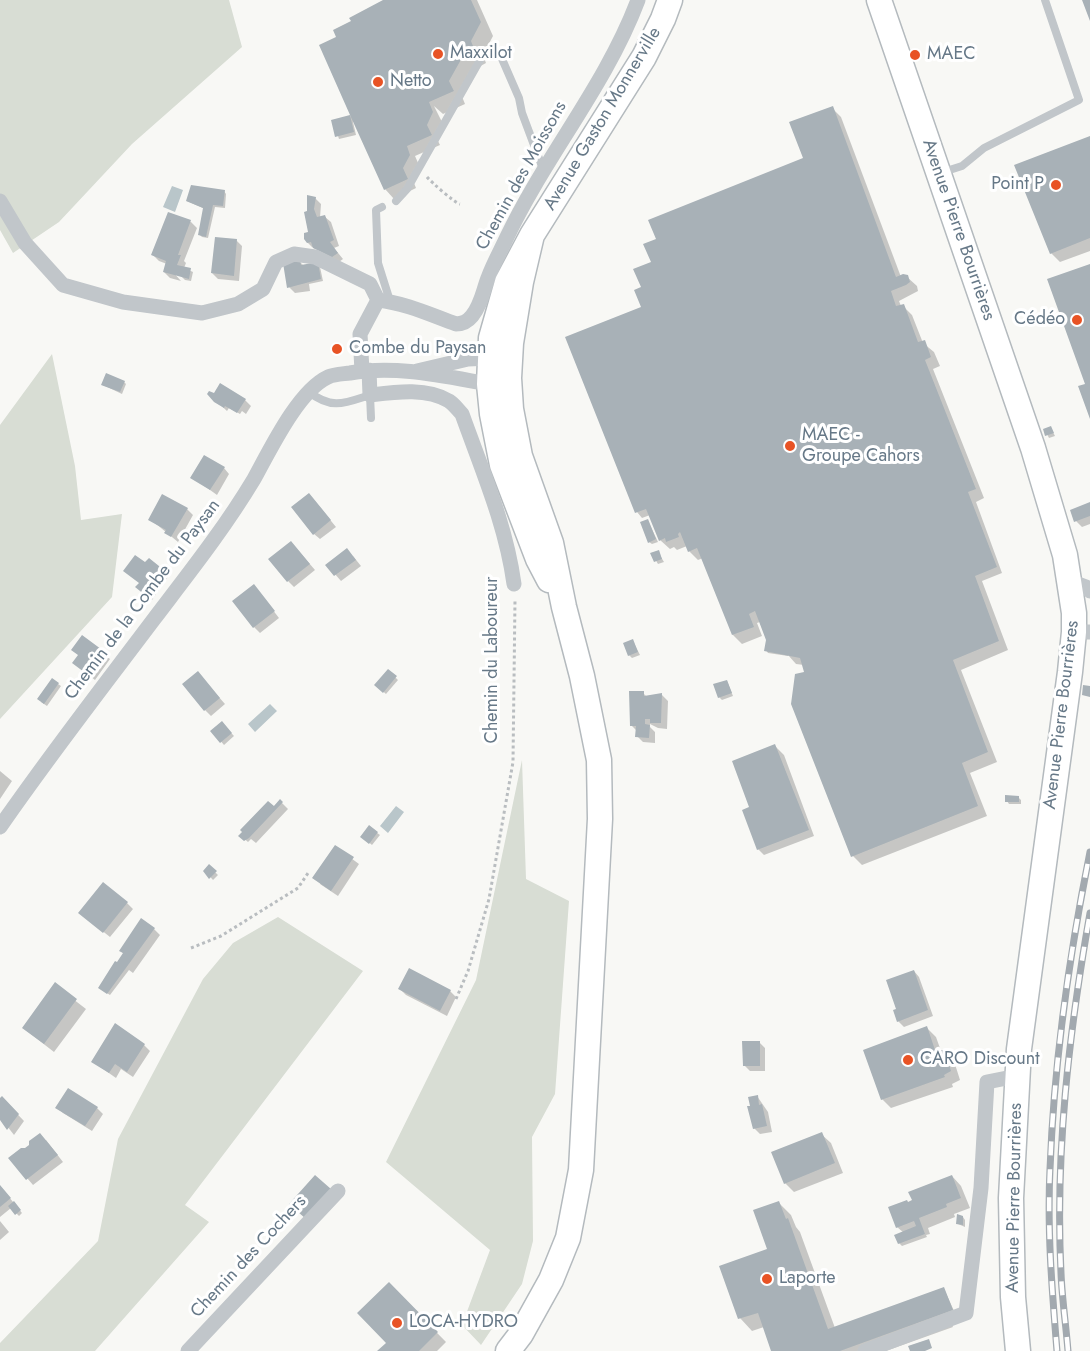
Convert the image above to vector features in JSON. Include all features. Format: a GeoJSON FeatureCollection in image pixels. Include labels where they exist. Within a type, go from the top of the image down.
{"type":"FeatureCollection","features":[{"type":"Feature","properties":{"kind":"main road","name":"Avenue Gaston Monnerville"},"geometry":{"type":"LineString","coordinates":[[499,381],[490,358],[491,338],[507,282],[532,235],[644,57],[670,0]]}},
{"type":"Feature","properties":{"kind":"main road","name":"Avenue Pierre Bourrières"},"geometry":{"type":"LineString","coordinates":[[879,0],[1033,448],[1065,555],[1080,586],[1082,632],[1019,1049],[1011,1198],[1013,1297],[1018,1351]]}},
{"type":"Feature","properties":{"kind":"main road","name":"Avenue Gaston Monnerville"},"geometry":{"type":"LineString","coordinates":[[508,1351],[521,1334],[551,1280],[568,1238],[582,1170],[600,819],[599,759],[582,676],[564,607],[538,559],[502,465],[492,414],[499,381],[511,344],[521,282],[532,235]]}},
{"type":"Feature","properties":{"kind":"street","name":"Chemin des Moissons"},"geometry":{"type":"LineString","coordinates":[[384,300],[456,324],[471,318],[479,305],[488,277],[511,228],[543,169],[580,112],[621,39],[638,0]]}},
{"type":"Feature","properties":{"kind":"street"},"geometry":{"type":"LineString","coordinates":[[0,201],[25,243],[63,285],[123,302],[202,314],[238,304],[263,289],[276,262],[294,254],[315,257],[370,284],[384,300],[360,334],[370,395]]}},
{"type":"Feature","properties":{"kind":"street","name":"Chemin de la Combe du Paysan"},"geometry":{"type":"LineString","coordinates":[[417,371],[468,359],[490,358]]}},
{"type":"Feature","properties":{"kind":"street","name":"Chemin de la Combe du Paysan"},"geometry":{"type":"LineString","coordinates":[[0,827],[36,774],[205,553],[241,500],[291,416],[309,392],[320,382],[330,376],[365,370],[417,371],[499,381]]}},
{"type":"Feature","properties":{"kind":"street","name":"Chemin du Laboureur"},"geometry":{"type":"LineString","coordinates":[[370,395],[397,392],[426,393],[449,401],[462,414],[503,528],[514,584]]}},
{"type":"Feature","properties":{"kind":"street"},"geometry":{"type":"LineString","coordinates":[[865,1351],[966,1313],[981,1188],[987,1082],[1017,1076]]}},
{"type":"Feature","properties":{"kind":"street","name":"Chemin des Cochers"},"geometry":{"type":"LineString","coordinates":[[188,1351],[338,1191]]}},
{"type":"Feature","properties":{"kind":"lane"},"geometry":{"type":"LineString","coordinates":[[939,173],[962,166],[984,148],[1079,100],[1045,0]]}},
{"type":"Feature","properties":{"kind":"lane"},"geometry":{"type":"LineString","coordinates":[[396,201],[407,189],[484,53],[491,49],[499,52],[510,76],[543,169]]}},
{"type":"Feature","properties":{"kind":"lane"},"geometry":{"type":"LineString","coordinates":[[382,207],[376,210],[378,263],[384,300]]}},
{"type":"Feature","properties":{"kind":"lane"},"geometry":{"type":"LineString","coordinates":[[309,392],[328,404],[343,404],[370,395],[371,418]]}},
{"type":"Feature","properties":{"kind":"path"},"geometry":{"type":"LineString","coordinates":[[420,167],[431,183],[455,203],[460,204]]}},
{"type":"Feature","properties":{"kind":"path","name":"Chemin du Laboureur"},"geometry":{"type":"LineString","coordinates":[[456,999],[468,971],[489,899],[513,762],[516,621],[514,584]]}},
{"type":"Feature","properties":{"kind":"path"},"geometry":{"type":"LineString","coordinates":[[191,948],[221,936],[298,888],[308,873]]}},
{"type":"Feature","properties":{"kind":"shaded area"},"geometry":{"type":"Polygon","coordinates":[[[0,0],[229,0],[242,47],[132,144],[59,222],[13,253],[0,230],[0,0]]]}},
{"type":"Feature","properties":{"kind":"shaded area"},"geometry":{"type":"Polygon","coordinates":[[[172,186],[183,190],[175,212],[163,207],[172,186]]]}},
{"type":"Feature","properties":{"kind":"shaded area"},"geometry":{"type":"Polygon","coordinates":[[[52,354],[75,466],[81,520],[122,514],[112,597],[0,719],[0,425],[52,354]]]}},
{"type":"Feature","properties":{"kind":"shaded area"},"geometry":{"type":"Polygon","coordinates":[[[270,704],[277,711],[255,732],[248,724],[270,704]]]}},
{"type":"Feature","properties":{"kind":"shaded area"},"geometry":{"type":"Polygon","coordinates":[[[522,760],[526,879],[569,901],[555,1094],[532,1137],[533,1241],[522,1284],[481,1345],[462,1325],[490,1250],[386,1162],[476,980],[522,760]]]}},
{"type":"Feature","properties":{"kind":"shaded area"},"geometry":{"type":"Polygon","coordinates":[[[396,806],[404,812],[388,833],[380,826],[396,806]]]}},
{"type":"Feature","properties":{"kind":"shaded area"},"geometry":{"type":"Polygon","coordinates":[[[278,917],[363,971],[185,1205],[209,1222],[95,1351],[0,1351],[0,1343],[98,1241],[118,1139],[203,979],[233,943],[278,917]]]}},
{"type":"Feature","properties":{"kind":"building","name":"Netto"},"geometry":{"type":"Polygon","coordinates":[[[383,0],[471,0],[481,22],[471,41],[475,51],[463,56],[449,81],[454,91],[429,102],[433,112],[427,125],[432,135],[407,146],[410,155],[403,168],[408,179],[384,190],[319,45],[336,37],[333,30],[351,21],[349,18],[383,0]]]}},
{"type":"Feature","properties":{"kind":"building"},"geometry":{"type":"Polygon","coordinates":[[[1082,0],[1090,0],[1090,21],[1082,0]]]}},
{"type":"Feature","properties":{"kind":"building","name":"MAEC - Groupe Cahors"},"geometry":{"type":"Polygon","coordinates":[[[833,106],[896,277],[903,274],[908,275],[910,282],[891,291],[896,306],[904,304],[918,342],[925,340],[931,357],[925,360],[976,489],[968,492],[997,567],[975,576],[999,641],[953,660],[988,752],[962,763],[978,806],[851,857],[791,704],[795,674],[804,672],[800,658],[764,651],[766,640],[755,611],[749,614],[754,627],[732,635],[697,548],[688,552],[680,532],[679,537],[666,542],[665,538],[659,541],[646,509],[635,513],[565,337],[641,307],[634,290],[641,287],[633,269],[651,262],[643,244],[656,239],[648,220],[803,158],[789,122],[833,106]]]}},
{"type":"Feature","properties":{"kind":"building"},"geometry":{"type":"Polygon","coordinates":[[[350,115],[354,132],[335,137],[331,120],[350,115]]]}},
{"type":"Feature","properties":{"kind":"building","name":"Point P"},"geometry":{"type":"Polygon","coordinates":[[[1090,136],[1090,238],[1050,254],[1014,165],[1090,136]]]}},
{"type":"Feature","properties":{"kind":"building"},"geometry":{"type":"Polygon","coordinates":[[[191,185],[225,190],[223,206],[213,205],[206,237],[198,235],[203,208],[186,201],[191,185]]]}},
{"type":"Feature","properties":{"kind":"building"},"geometry":{"type":"Polygon","coordinates":[[[307,195],[316,197],[314,209],[317,217],[325,215],[334,240],[330,242],[338,253],[332,257],[313,248],[311,242],[307,243],[304,239],[304,233],[308,232],[304,212],[307,211],[307,195]]]}},
{"type":"Feature","properties":{"kind":"building"},"geometry":{"type":"Polygon","coordinates":[[[168,212],[191,220],[178,255],[181,255],[177,265],[191,268],[189,279],[163,272],[166,261],[151,255],[168,212]]]}},
{"type":"Feature","properties":{"kind":"building"},"geometry":{"type":"Polygon","coordinates":[[[215,237],[237,239],[234,276],[211,273],[215,237]]]}},
{"type":"Feature","properties":{"kind":"building"},"geometry":{"type":"Polygon","coordinates":[[[300,260],[301,265],[318,262],[321,279],[287,288],[283,263],[300,260]]]}},
{"type":"Feature","properties":{"kind":"building","name":"Cédéo"},"geometry":{"type":"Polygon","coordinates":[[[1090,264],[1090,419],[1078,386],[1085,384],[1047,279],[1090,264]]]}},
{"type":"Feature","properties":{"kind":"building"},"geometry":{"type":"Polygon","coordinates":[[[106,373],[125,381],[120,392],[101,385],[106,373]]]}},
{"type":"Feature","properties":{"kind":"building"},"geometry":{"type":"Polygon","coordinates":[[[220,383],[246,399],[237,413],[214,402],[207,394],[209,391],[214,393],[220,383]]]}},
{"type":"Feature","properties":{"kind":"building"},"geometry":{"type":"Polygon","coordinates":[[[1051,426],[1054,433],[1045,436],[1043,429],[1051,426]]]}},
{"type":"Feature","properties":{"kind":"building"},"geometry":{"type":"Polygon","coordinates":[[[204,455],[225,467],[210,490],[190,478],[204,455]]]}},
{"type":"Feature","properties":{"kind":"building"},"geometry":{"type":"Polygon","coordinates":[[[309,493],[331,520],[313,535],[291,507],[309,493]]]}},
{"type":"Feature","properties":{"kind":"building"},"geometry":{"type":"Polygon","coordinates":[[[162,494],[188,508],[171,537],[164,533],[166,530],[148,520],[162,494]]]}},
{"type":"Feature","properties":{"kind":"building"},"geometry":{"type":"Polygon","coordinates":[[[1090,502],[1090,516],[1074,522],[1070,510],[1090,502]]]}},
{"type":"Feature","properties":{"kind":"building"},"geometry":{"type":"Polygon","coordinates":[[[648,519],[656,539],[648,543],[640,522],[648,519]]]}},
{"type":"Feature","properties":{"kind":"building"},"geometry":{"type":"Polygon","coordinates":[[[291,541],[310,564],[287,582],[268,559],[291,541]]]}},
{"type":"Feature","properties":{"kind":"building"},"geometry":{"type":"Polygon","coordinates":[[[347,548],[356,560],[334,576],[325,565],[347,548]]]}},
{"type":"Feature","properties":{"kind":"building"},"geometry":{"type":"Polygon","coordinates":[[[659,550],[662,559],[654,562],[650,553],[659,550]]]}},
{"type":"Feature","properties":{"kind":"building"},"geometry":{"type":"Polygon","coordinates":[[[135,555],[145,562],[149,558],[164,570],[145,595],[135,587],[139,583],[123,571],[135,555]]]}},
{"type":"Feature","properties":{"kind":"building"},"geometry":{"type":"Polygon","coordinates":[[[254,584],[275,611],[253,628],[232,601],[254,584]]]}},
{"type":"Feature","properties":{"kind":"building"},"geometry":{"type":"Polygon","coordinates":[[[82,635],[105,652],[88,675],[72,663],[78,655],[71,650],[82,635]]]}},
{"type":"Feature","properties":{"kind":"building"},"geometry":{"type":"Polygon","coordinates":[[[633,639],[638,652],[628,656],[623,643],[633,639]]]}},
{"type":"Feature","properties":{"kind":"building"},"geometry":{"type":"Polygon","coordinates":[[[388,669],[397,676],[383,693],[374,685],[388,669]]]}},
{"type":"Feature","properties":{"kind":"building"},"geometry":{"type":"Polygon","coordinates":[[[198,671],[220,698],[204,711],[182,684],[198,671]]]}},
{"type":"Feature","properties":{"kind":"building"},"geometry":{"type":"Polygon","coordinates":[[[52,678],[59,683],[44,704],[37,699],[52,678]]]}},
{"type":"Feature","properties":{"kind":"building"},"geometry":{"type":"Polygon","coordinates":[[[727,680],[732,693],[718,698],[713,684],[727,680]]]}},
{"type":"Feature","properties":{"kind":"building"},"geometry":{"type":"Polygon","coordinates":[[[1083,685],[1090,686],[1090,697],[1082,695],[1083,685]]]}},
{"type":"Feature","properties":{"kind":"building"},"geometry":{"type":"Polygon","coordinates":[[[629,691],[644,691],[644,696],[662,693],[661,723],[650,723],[650,719],[645,719],[645,724],[650,725],[649,738],[635,737],[636,726],[630,726],[629,691]]]}},
{"type":"Feature","properties":{"kind":"building"},"geometry":{"type":"Polygon","coordinates":[[[222,721],[232,733],[220,743],[210,731],[222,721]]]}},
{"type":"Feature","properties":{"kind":"building"},"geometry":{"type":"Polygon","coordinates":[[[775,744],[809,830],[757,850],[742,810],[749,807],[732,761],[775,744]]]}},
{"type":"Feature","properties":{"kind":"building"},"geometry":{"type":"Polygon","coordinates":[[[1005,795],[1019,796],[1019,802],[1005,802],[1005,795]]]}},
{"type":"Feature","properties":{"kind":"building"},"geometry":{"type":"Polygon","coordinates":[[[280,799],[283,802],[249,838],[244,841],[238,836],[242,832],[240,830],[268,801],[274,806],[280,799]]]}},
{"type":"Feature","properties":{"kind":"building"},"geometry":{"type":"Polygon","coordinates":[[[369,825],[378,832],[369,844],[360,837],[369,825]]]}},
{"type":"Feature","properties":{"kind":"building"},"geometry":{"type":"Polygon","coordinates":[[[335,845],[354,857],[331,891],[312,878],[335,845]]]}},
{"type":"Feature","properties":{"kind":"building"},"geometry":{"type":"Polygon","coordinates":[[[209,864],[217,871],[209,879],[203,871],[209,864]]]}},
{"type":"Feature","properties":{"kind":"building"},"geometry":{"type":"Polygon","coordinates":[[[103,882],[128,902],[103,933],[78,913],[103,882]]]}},
{"type":"Feature","properties":{"kind":"building"},"geometry":{"type":"Polygon","coordinates":[[[141,918],[155,928],[107,994],[98,988],[115,961],[117,962],[123,953],[119,951],[141,918]]]}},
{"type":"Feature","properties":{"kind":"building"},"geometry":{"type":"Polygon","coordinates":[[[409,968],[451,990],[440,1011],[398,989],[409,968]]]}},
{"type":"Feature","properties":{"kind":"building"},"geometry":{"type":"Polygon","coordinates":[[[914,970],[928,1010],[897,1022],[893,1010],[896,1009],[886,980],[914,970]]]}},
{"type":"Feature","properties":{"kind":"building"},"geometry":{"type":"Polygon","coordinates":[[[55,982],[77,999],[44,1044],[22,1028],[55,982]]]}},
{"type":"Feature","properties":{"kind":"building"},"geometry":{"type":"Polygon","coordinates":[[[115,1023],[145,1044],[127,1072],[115,1064],[109,1073],[91,1062],[115,1023]]]}},
{"type":"Feature","properties":{"kind":"building","name":"CARO Discount"},"geometry":{"type":"Polygon","coordinates":[[[927,1026],[935,1050],[945,1050],[951,1071],[944,1075],[945,1077],[881,1100],[863,1050],[927,1026]]]}},
{"type":"Feature","properties":{"kind":"building"},"geometry":{"type":"Polygon","coordinates":[[[742,1041],[760,1041],[760,1066],[743,1066],[742,1041]]]}},
{"type":"Feature","properties":{"kind":"building"},"geometry":{"type":"Polygon","coordinates":[[[68,1088],[98,1107],[85,1126],[55,1108],[68,1088]]]}},
{"type":"Feature","properties":{"kind":"building"},"geometry":{"type":"Polygon","coordinates":[[[758,1095],[759,1105],[762,1104],[767,1126],[753,1129],[747,1106],[750,1106],[748,1097],[758,1095]]]}},
{"type":"Feature","properties":{"kind":"building"},"geometry":{"type":"Polygon","coordinates":[[[2,1096],[19,1114],[7,1130],[0,1120],[0,1098],[2,1096]]]}},
{"type":"Feature","properties":{"kind":"building"},"geometry":{"type":"Polygon","coordinates":[[[822,1132],[835,1163],[784,1184],[771,1152],[822,1132]]]}},
{"type":"Feature","properties":{"kind":"building"},"geometry":{"type":"Polygon","coordinates":[[[40,1133],[58,1155],[26,1180],[8,1158],[29,1145],[29,1141],[40,1133]]]}},
{"type":"Feature","properties":{"kind":"building"},"geometry":{"type":"Polygon","coordinates":[[[315,1175],[331,1189],[306,1219],[289,1204],[315,1175]]]}},
{"type":"Feature","properties":{"kind":"building"},"geometry":{"type":"Polygon","coordinates":[[[952,1175],[961,1198],[946,1204],[947,1207],[919,1218],[925,1234],[898,1244],[894,1235],[916,1226],[914,1221],[896,1228],[888,1207],[912,1200],[908,1192],[952,1175]]]}},
{"type":"Feature","properties":{"kind":"building"},"geometry":{"type":"Polygon","coordinates":[[[0,1185],[11,1198],[0,1207],[0,1185]]]}},
{"type":"Feature","properties":{"kind":"building"},"geometry":{"type":"Polygon","coordinates":[[[14,1201],[21,1210],[15,1215],[8,1206],[14,1201]]]}},
{"type":"Feature","properties":{"kind":"building","name":"Laporte"},"geometry":{"type":"Polygon","coordinates":[[[779,1201],[786,1219],[788,1218],[828,1329],[944,1287],[953,1310],[840,1351],[771,1351],[758,1313],[738,1319],[719,1266],[767,1249],[753,1210],[779,1201]]]}},
{"type":"Feature","properties":{"kind":"building"},"geometry":{"type":"Polygon","coordinates":[[[957,1214],[963,1216],[963,1225],[956,1224],[957,1214]]]}},
{"type":"Feature","properties":{"kind":"building","name":"LOCA-HYDRO"},"geometry":{"type":"Polygon","coordinates":[[[389,1282],[438,1332],[419,1351],[377,1351],[386,1343],[357,1313],[389,1282]]]}},
{"type":"Feature","properties":{"kind":"building"},"geometry":{"type":"Polygon","coordinates":[[[929,1339],[932,1348],[925,1351],[910,1351],[908,1346],[929,1339]]]}},
{"type":"Feature","properties":{"kind":"railway"},"geometry":{"type":"LineString","coordinates":[[1057,1351],[1050,1237],[1049,1192],[1052,1129],[1064,1009],[1075,930],[1090,852]]}},
{"type":"Feature","properties":{"kind":"railway"},"geometry":{"type":"LineString","coordinates":[[1068,1351],[1060,1228],[1062,1138],[1070,1048],[1090,913]]}},
{"type":"Feature","properties":{"kind":"place","name":"Maxxilot"},"geometry":{"type":"Point","coordinates":[438,54]}},
{"type":"Feature","properties":{"kind":"place","name":"MAEC"},"geometry":{"type":"Point","coordinates":[915,55]}},
{"type":"Feature","properties":{"kind":"place","name":"Netto"},"geometry":{"type":"Point","coordinates":[378,82]}},
{"type":"Feature","properties":{"kind":"place","name":"Point P"},"geometry":{"type":"Point","coordinates":[1056,185]}},
{"type":"Feature","properties":{"kind":"place","name":"Cédéo"},"geometry":{"type":"Point","coordinates":[1077,320]}},
{"type":"Feature","properties":{"kind":"place","name":"Combe du Paysan"},"geometry":{"type":"Point","coordinates":[337,349]}},
{"type":"Feature","properties":{"kind":"place","name":"MAEC - Groupe Cahors"},"geometry":{"type":"Point","coordinates":[790,446]}},
{"type":"Feature","properties":{"kind":"place","name":"CARO Discount"},"geometry":{"type":"Point","coordinates":[908,1060]}},
{"type":"Feature","properties":{"kind":"place","name":"Laporte"},"geometry":{"type":"Point","coordinates":[767,1279]}},
{"type":"Feature","properties":{"kind":"place","name":"LOCA-HYDRO"},"geometry":{"type":"Point","coordinates":[397,1323]}}]}
